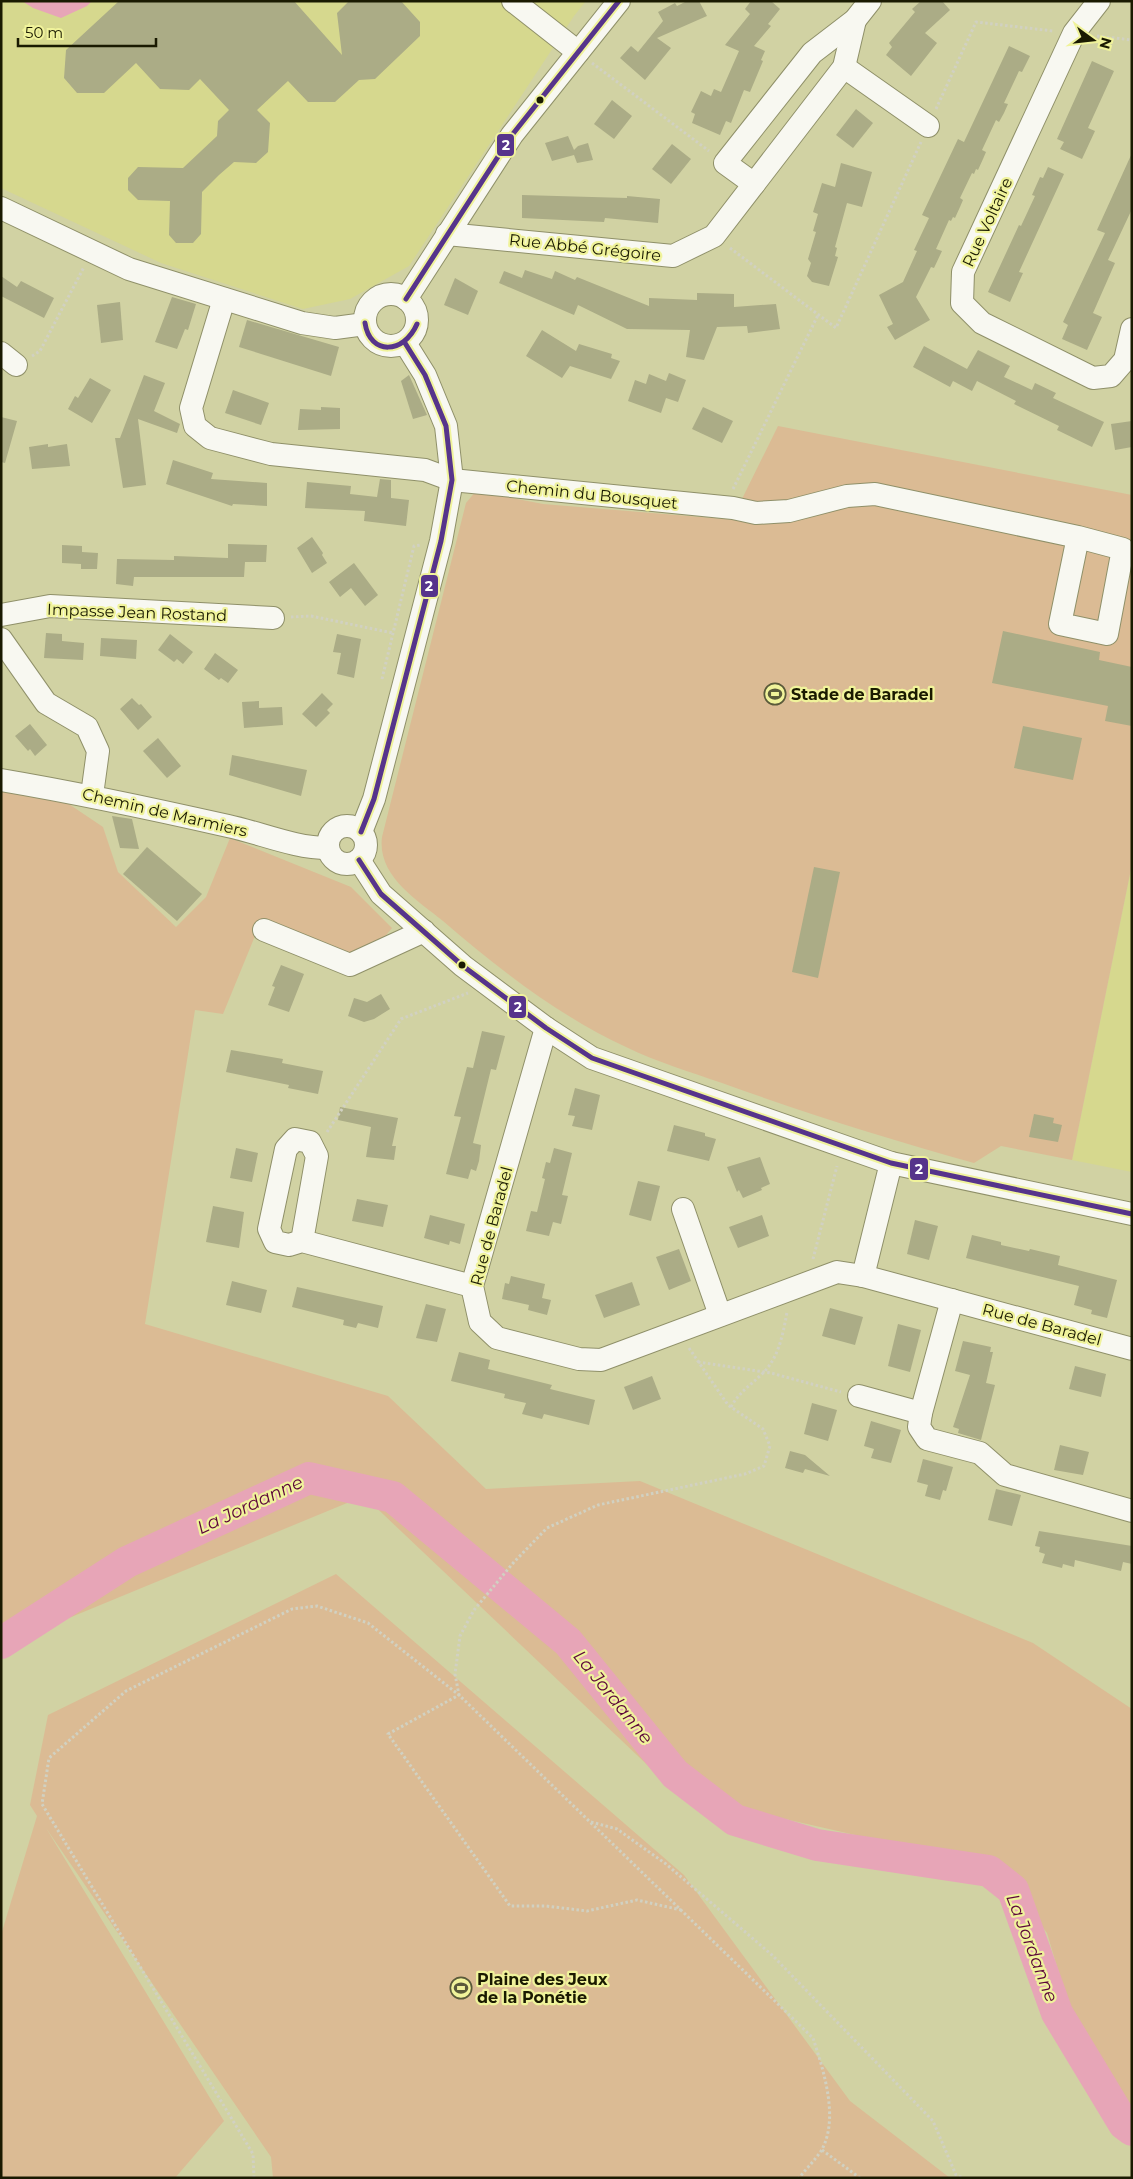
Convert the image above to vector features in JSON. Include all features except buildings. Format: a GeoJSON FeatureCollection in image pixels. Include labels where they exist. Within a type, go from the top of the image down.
{"type":"FeatureCollection","features":[{"type":"Feature","properties":{"kind":"street"},"geometry":{"type":"LineString","coordinates":[[513,1],[578,52]]}},
{"type":"Feature","properties":{"kind":"street"},"geometry":{"type":"LineString","coordinates":[[406,299],[512,135],[619,1]]}},
{"type":"Feature","properties":{"kind":"street","name":"Rue Abbé Grégoire"},"geometry":{"type":"LineString","coordinates":[[726,163],[812,53],[855,20],[870,1]]}},
{"type":"Feature","properties":{"kind":"street","name":"Rue Voltaire"},"geometry":{"type":"LineString","coordinates":[[1099,1],[1074,33],[963,272],[962,302],[982,324],[1093,378],[1111,376],[1125,360],[1132,329]]}},
{"type":"Feature","properties":{"kind":"street","name":"Rue Abbé Grégoire"},"geometry":{"type":"LineString","coordinates":[[448,234],[673,256],[714,236],[844,67],[855,20]]}},
{"type":"Feature","properties":{"kind":"street"},"geometry":{"type":"LineString","coordinates":[[844,67],[928,126]]}},
{"type":"Feature","properties":{"kind":"street"},"geometry":{"type":"LineString","coordinates":[[726,163],[754,184]]}},
{"type":"Feature","properties":{"kind":"street"},"geometry":{"type":"LineString","coordinates":[[1,208],[129,269],[302,323],[335,328],[365,324]]}},
{"type":"Feature","properties":{"kind":"street"},"geometry":{"type":"LineString","coordinates":[[392,294],[406,299],[416,312],[417,321],[411,337],[405,343],[394,346],[380,344],[369,335],[365,324],[367,309],[377,298],[392,294]]}},
{"type":"Feature","properties":{"kind":"street","name":"Chemin du Bousquet"},"geometry":{"type":"LineString","coordinates":[[224,298],[190,408],[195,426],[210,438],[271,454],[426,470],[452,480],[728,508],[756,513],[789,511],[847,496],[875,494],[1078,537]]}},
{"type":"Feature","properties":{"kind":"street"},"geometry":{"type":"LineString","coordinates":[[360,832],[368,817],[414,646],[441,542],[452,480],[446,426],[425,375],[405,343]]}},
{"type":"Feature","properties":{"kind":"street","name":"Impasse Jean Rostand"},"geometry":{"type":"LineString","coordinates":[[1,615],[50,606],[273,618]]}},
{"type":"Feature","properties":{"kind":"street"},"geometry":{"type":"LineString","coordinates":[[1,639],[46,702],[87,727],[98,751],[92,795]]}},
{"type":"Feature","properties":{"kind":"street","name":"Chemin de Marmiers"},"geometry":{"type":"LineString","coordinates":[[1,780],[92,795],[242,829],[296,844],[328,848]]}},
{"type":"Feature","properties":{"kind":"street"},"geometry":{"type":"LineString","coordinates":[[348,826],[360,832],[366,846],[359,860],[346,864],[339,863],[334,859],[328,848],[328,841],[335,830],[348,826]]}},
{"type":"Feature","properties":{"kind":"street"},"geometry":{"type":"LineString","coordinates":[[359,860],[381,894],[424,931],[489,985],[546,1028],[592,1058],[892,1163],[1132,1214]]}},
{"type":"Feature","properties":{"kind":"street"},"geometry":{"type":"LineString","coordinates":[[264,930],[350,965],[424,931]]}},
{"type":"Feature","properties":{"kind":"street","name":"Rue de Baradel"},"geometry":{"type":"LineString","coordinates":[[546,1028],[472,1286],[480,1322],[497,1338],[579,1359],[600,1360],[837,1272],[863,1276],[1132,1349]]}},
{"type":"Feature","properties":{"kind":"street"},"geometry":{"type":"LineString","coordinates":[[302,1241],[317,1156],[310,1142],[295,1139],[286,1149],[269,1229],[275,1242],[288,1245],[302,1241],[472,1286]]}},
{"type":"Feature","properties":{"kind":"street"},"geometry":{"type":"LineString","coordinates":[[863,1276],[892,1163]]}},
{"type":"Feature","properties":{"kind":"street"},"geometry":{"type":"LineString","coordinates":[[683,1209],[720,1315]]}},
{"type":"Feature","properties":{"kind":"street"},"geometry":{"type":"LineString","coordinates":[[952,1300],[921,1413],[920,1427],[927,1439],[980,1453],[1005,1475],[1132,1511]]}},
{"type":"Feature","properties":{"kind":"street"},"geometry":{"type":"LineString","coordinates":[[859,1396],[921,1413]]}},
{"type":"Feature","properties":{"kind":"path"},"geometry":{"type":"LineString","coordinates":[[714,236],[836,328],[976,22],[1132,40]]}},
{"type":"Feature","properties":{"kind":"path"},"geometry":{"type":"LineString","coordinates":[[578,52],[726,163]]}},
{"type":"Feature","properties":{"kind":"path"},"geometry":{"type":"LineString","coordinates":[[9,359],[40,352],[92,251]]}},
{"type":"Feature","properties":{"kind":"path"},"geometry":{"type":"LineString","coordinates":[[728,508],[818,315]]}},
{"type":"Feature","properties":{"kind":"path"},"geometry":{"type":"LineString","coordinates":[[273,618],[311,616],[392,632],[414,646]]}},
{"type":"Feature","properties":{"kind":"path"},"geometry":{"type":"LineString","coordinates":[[314,1151],[401,1019],[489,985]]}},
{"type":"Feature","properties":{"kind":"path"},"geometry":{"type":"LineString","coordinates":[[731,1407],[737,1396],[764,1372],[777,1354],[842,1146]]}},
{"type":"Feature","properties":{"kind":"path"},"geometry":{"type":"LineString","coordinates":[[459,1695],[455,1674],[460,1636],[474,1610],[514,1562],[547,1528],[598,1505],[745,1474],[764,1466],[770,1446],[762,1429],[731,1407],[697,1362],[678,1331]]}},
{"type":"Feature","properties":{"kind":"path"},"geometry":{"type":"LineString","coordinates":[[697,1362],[764,1372],[859,1396]]}},
{"type":"Feature","properties":{"kind":"path"},"geometry":{"type":"LineString","coordinates":[[254,2178],[253,2154],[42,1804],[49,1758],[126,1691],[292,1609],[317,1606],[368,1623],[459,1695],[813,2038],[827,2080],[829,2122],[822,2150],[799,2178]]}},
{"type":"Feature","properties":{"kind":"path"},"geometry":{"type":"LineString","coordinates":[[459,1695],[388,1734],[510,1906],[546,1906],[587,1911],[637,1900],[681,1910]]}},
{"type":"Feature","properties":{"kind":"path"},"geometry":{"type":"LineString","coordinates":[[590,1822],[617,1829],[666,1864],[772,1955],[933,2121],[956,2175],[963,2178]]}},
{"type":"Feature","properties":{"kind":"path"},"geometry":{"type":"LineString","coordinates":[[822,2150],[860,2178]]}},
{"type":"Feature","properties":{"kind":"shaded area"},"geometry":{"type":"Polygon","coordinates":[[[1,1],[586,1],[574,16],[409,266],[350,299],[303,309],[161,263],[1,188],[1,1]]]}},
{"type":"Feature","properties":{"kind":"shaded area"},"geometry":{"type":"Polygon","coordinates":[[[22,1],[92,1],[87,6],[61,18],[33,8],[22,1]]]}},
{"type":"Feature","properties":{"kind":"shaded area","name":"Stade de Baradel"},"geometry":{"type":"Polygon","coordinates":[[[778,426],[1132,495],[1132,864],[1072,1160],[1001,1146],[974,1163],[816,1115],[638,1052],[601,1035],[577,1021],[508,974],[401,886],[386,864],[382,851],[382,837],[466,503],[476,491],[543,504],[737,520],[738,507],[778,426]]]}},
{"type":"Feature","properties":{"kind":"shaded area"},"geometry":{"type":"Polygon","coordinates":[[[1,783],[48,790],[103,827],[118,872],[176,927],[206,897],[230,838],[351,887],[392,928],[377,946],[354,955],[262,919],[223,1014],[195,1010],[145,1324],[388,1396],[486,1489],[640,1481],[1033,1643],[1132,1709],[1132,2123],[1126,2119],[1079,2040],[1047,1933],[996,1867],[679,1795],[364,1496],[1,1646],[1,783]]]}},
{"type":"Feature","properties":{"kind":"shaded area"},"geometry":{"type":"Polygon","coordinates":[[[1132,864],[1132,1172],[1072,1160],[1132,864]]]}},
{"type":"Feature","properties":{"kind":"shaded area","name":"Plaine des Jeux de la Ponétie"},"geometry":{"type":"Polygon","coordinates":[[[336,1574],[684,1875],[850,2101],[950,2178],[273,2178],[271,2157],[46,1828],[224,2121],[175,2178],[1,2178],[1,1935],[37,1816],[30,1805],[48,1715],[336,1574]]]}},
{"type":"Feature","properties":{"kind":"waterway","name":"La Jordanne"},"geometry":{"type":"LineString","coordinates":[[1,1643],[127,1562],[309,1478],[393,1497],[568,1642],[675,1774],[735,1820],[817,1845],[989,1871],[1013,1890],[1057,2013],[1124,2124],[1132,2130]]}},
{"type":"Feature","properties":{"kind":"transit line","name":"2"},"geometry":{"type":"LineString","coordinates":[[406,299],[512,135],[619,1]]}},
{"type":"Feature","properties":{"kind":"transit line","name":"2"},"geometry":{"type":"LineString","coordinates":[[365,323],[368,334],[373,341],[380,346],[388,347],[396,346],[404,341],[417,324]]}},
{"type":"Feature","properties":{"kind":"transit line","name":"2"},"geometry":{"type":"LineString","coordinates":[[361,832],[374,799],[441,541],[452,480],[446,426],[425,375],[405,343]]}},
{"type":"Feature","properties":{"kind":"transit line","name":"2"},"geometry":{"type":"LineString","coordinates":[[359,860],[381,894],[463,966],[546,1028],[592,1058],[891,1163],[1132,1214]]}},
{"type":"Feature","properties":{"kind":"place","name":"Stade de Baradel"},"geometry":{"type":"Point","coordinates":[775,694]}},
{"type":"Feature","properties":{"kind":"place","name":"Plaine des Jeux de la Ponétie"},"geometry":{"type":"Point","coordinates":[461,1988]}}]}
